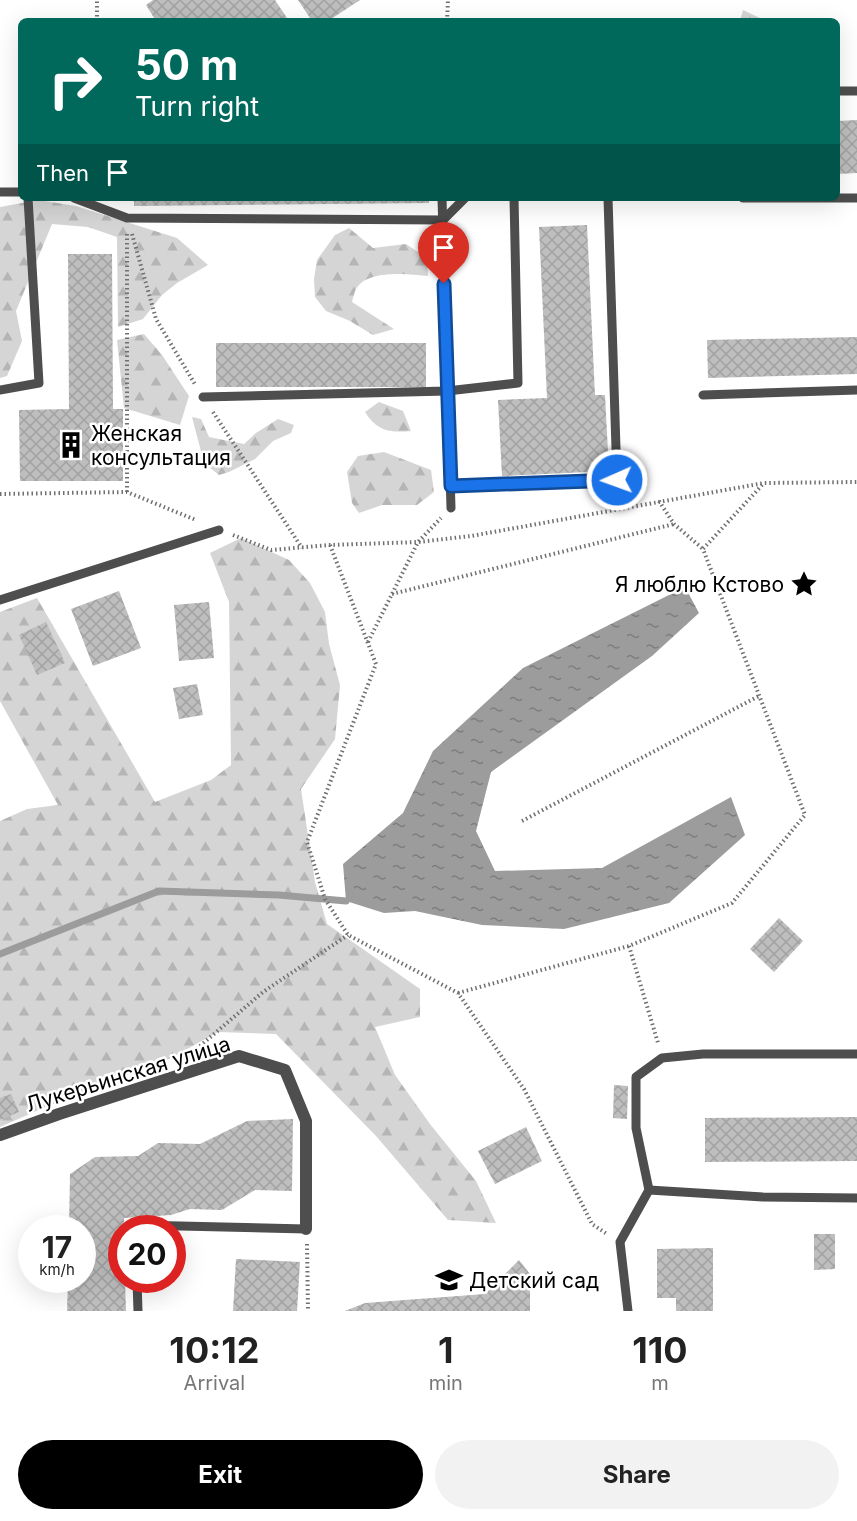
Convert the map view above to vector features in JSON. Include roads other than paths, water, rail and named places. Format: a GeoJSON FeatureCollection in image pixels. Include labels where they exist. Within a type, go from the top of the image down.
{"type":"FeatureCollection","features":[{"type":"Feature","properties":{"kind":"street","name":"Лукерьинская улица"},"geometry":{"type":"LineString","coordinates":[[0,1135],[238,1056],[285,1070],[306,1121],[306,1229]]}},
{"type":"Feature","properties":{"kind":"lane"},"geometry":{"type":"LineString","coordinates":[[840,91],[857,91]]}},
{"type":"Feature","properties":{"kind":"lane"},"geometry":{"type":"LineString","coordinates":[[0,192],[18,192]]}},
{"type":"Feature","properties":{"kind":"lane"},"geometry":{"type":"LineString","coordinates":[[840,198],[857,198]]}},
{"type":"Feature","properties":{"kind":"lane"},"geometry":{"type":"LineString","coordinates":[[0,390],[39,383],[28,201]]}},
{"type":"Feature","properties":{"kind":"lane"},"geometry":{"type":"LineString","coordinates":[[82,201],[127,218],[443,220],[462,201]]}},
{"type":"Feature","properties":{"kind":"lane"},"geometry":{"type":"LineString","coordinates":[[442,201],[451,508]]}},
{"type":"Feature","properties":{"kind":"lane"},"geometry":{"type":"LineString","coordinates":[[203,397],[447,391],[518,382],[514,201]]}},
{"type":"Feature","properties":{"kind":"lane"},"geometry":{"type":"LineString","coordinates":[[451,486],[617,480],[608,201]]}},
{"type":"Feature","properties":{"kind":"lane"},"geometry":{"type":"LineString","coordinates":[[703,395],[857,390]]}},
{"type":"Feature","properties":{"kind":"lane"},"geometry":{"type":"LineString","coordinates":[[0,600],[219,530]]}},
{"type":"Feature","properties":{"kind":"lane"},"geometry":{"type":"LineString","coordinates":[[628,1311],[620,1242],[649,1190],[636,1128],[636,1077],[662,1058],[703,1054],[857,1054]]}},
{"type":"Feature","properties":{"kind":"lane"},"geometry":{"type":"LineString","coordinates":[[649,1190],[762,1197],[857,1198]]}},
{"type":"Feature","properties":{"kind":"lane"},"geometry":{"type":"LineString","coordinates":[[186,1226],[306,1229]]}},
{"type":"Feature","properties":{"kind":"lane"},"geometry":{"type":"LineString","coordinates":[[137,1293],[138,1311]]}},
{"type":"Feature","properties":{"kind":"water"},"geometry":{"type":"Polygon","coordinates":[[[685,587],[699,613],[652,656],[491,772],[476,831],[495,871],[602,868],[731,797],[745,835],[669,903],[564,929],[482,925],[415,911],[384,913],[346,901],[343,864],[403,813],[433,751],[523,668],[685,587]]]}},
{"type":"Feature","properties":{"kind":"waterway"},"geometry":{"type":"LineString","coordinates":[[0,954],[159,891],[279,895],[346,901]]}},
{"type":"Feature","properties":{"kind":"place","name":"Женская консультация"},"geometry":{"type":"Point","coordinates":[71,445]}},
{"type":"Feature","properties":{"kind":"place","name":"Я люблю Кстово"},"geometry":{"type":"Point","coordinates":[804,584]}},
{"type":"Feature","properties":{"kind":"place","name":"Детский сад"},"geometry":{"type":"Point","coordinates":[449,1280]}}]}
